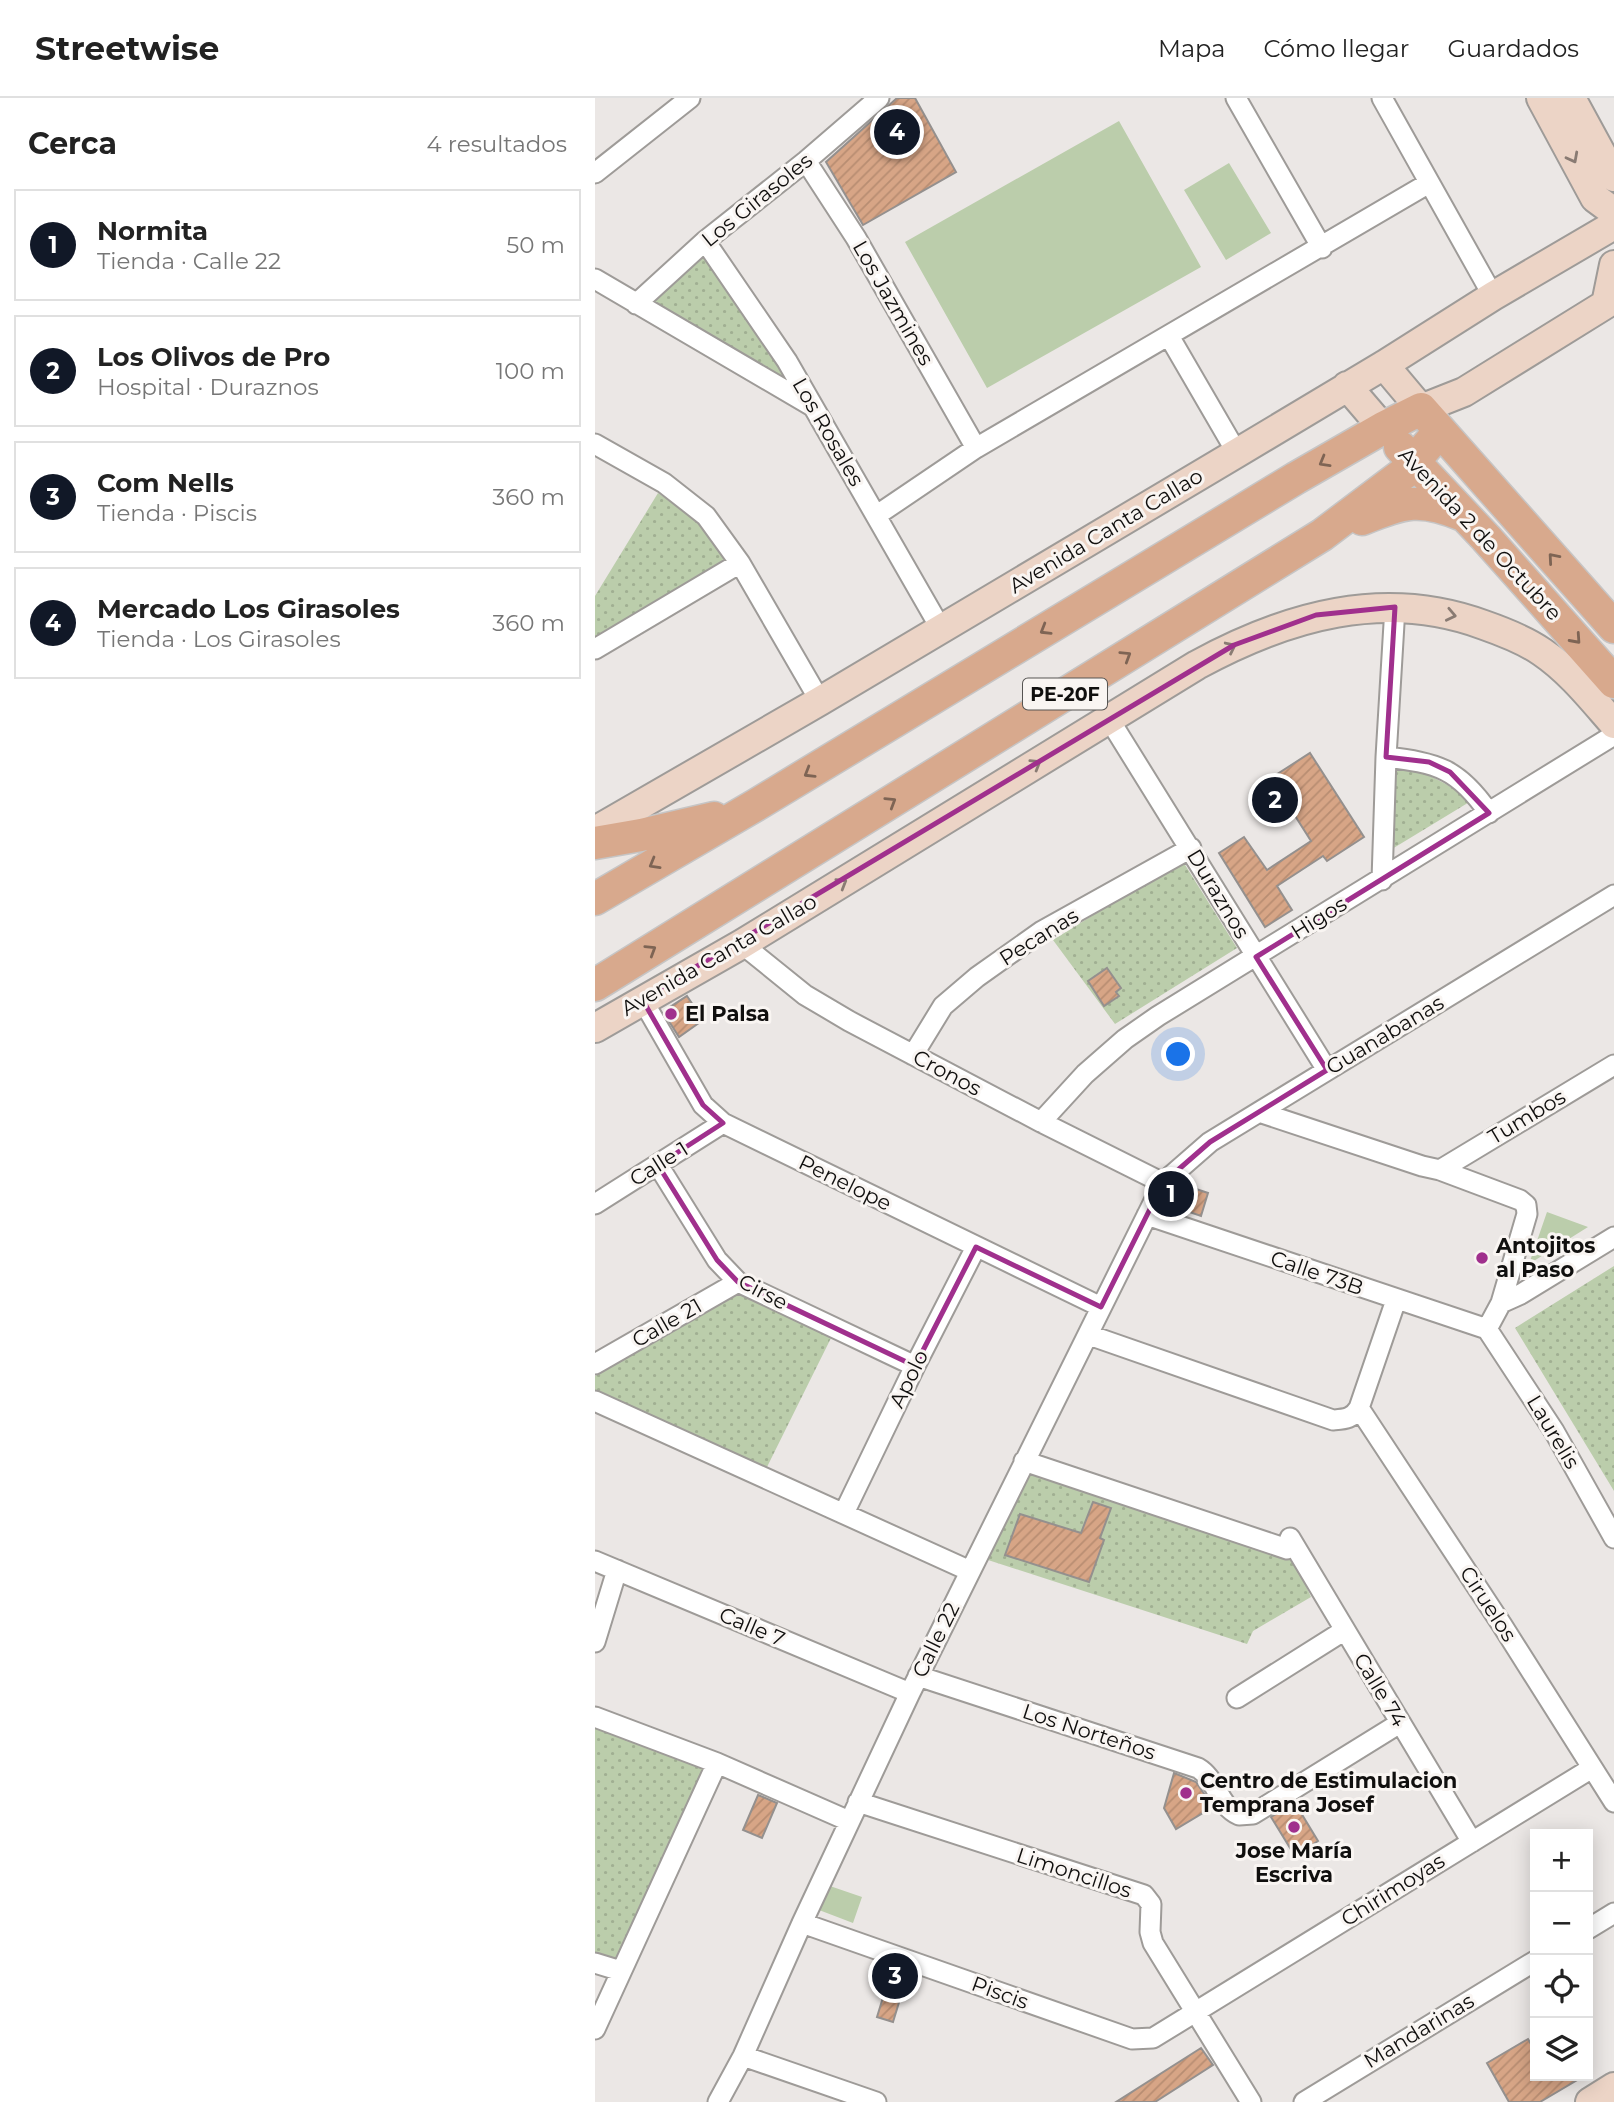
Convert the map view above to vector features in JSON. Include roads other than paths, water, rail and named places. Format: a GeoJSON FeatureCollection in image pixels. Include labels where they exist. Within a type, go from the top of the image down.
{"type":"FeatureCollection","features":[{"type":"Feature","properties":{"kind":"main road","name":"PE-20F"},"geometry":{"type":"LineString","coordinates":[[595,899],[1383,428],[1431,420]]}},
{"type":"Feature","properties":{"kind":"main road","name":"Avenida Canta Callao"},"geometry":{"type":"LineString","coordinates":[[595,985],[1322,536],[1374,498],[1414,463],[1431,420]]}},
{"type":"Feature","properties":{"kind":"main road","name":"Avenida 2 de Octubre"},"geometry":{"type":"LineString","coordinates":[[1431,420],[1614,627]]}},
{"type":"Feature","properties":{"kind":"main road","name":"Avenida 2 de Octubre"},"geometry":{"type":"LineString","coordinates":[[1383,428],[1486,538],[1614,682]]}},
{"type":"Feature","properties":{"kind":"main road"},"geometry":{"type":"LineString","coordinates":[[1322,536],[1394,506],[1416,503],[1440,506],[1463,515]]}},
{"type":"Feature","properties":{"kind":"main road"},"geometry":{"type":"LineString","coordinates":[[595,843],[688,825],[756,805]]}},
{"type":"Feature","properties":{"kind":"street"},"geometry":{"type":"LineString","coordinates":[[595,173],[691,98]]}},
{"type":"Feature","properties":{"kind":"street","name":"Los Girasoles"},"geometry":{"type":"LineString","coordinates":[[636,304],[705,241],[806,161],[879,98]]}},
{"type":"Feature","properties":{"kind":"street"},"geometry":{"type":"LineString","coordinates":[[1236,98],[1322,248]]}},
{"type":"Feature","properties":{"kind":"street"},"geometry":{"type":"LineString","coordinates":[[1382,98],[1493,296]]}},
{"type":"Feature","properties":{"kind":"street"},"geometry":{"type":"LineString","coordinates":[[1541,98],[1595,198],[1614,212]]}},
{"type":"Feature","properties":{"kind":"street"},"geometry":{"type":"LineString","coordinates":[[1571,98],[1614,177]]}},
{"type":"Feature","properties":{"kind":"street","name":"Los Jazmines"},"geometry":{"type":"LineString","coordinates":[[806,161],[856,238],[976,447]]}},
{"type":"Feature","properties":{"kind":"street"},"geometry":{"type":"LineString","coordinates":[[877,515],[976,447],[1322,248],[1429,183]]}},
{"type":"Feature","properties":{"kind":"street","name":"Avenida Canta Callao"},"geometry":{"type":"LineString","coordinates":[[595,831],[820,701],[1614,225]]}},
{"type":"Feature","properties":{"kind":"street","name":"Los Rosales"},"geometry":{"type":"LineString","coordinates":[[705,241],[787,361],[941,629]]}},
{"type":"Feature","properties":{"kind":"street","name":"Avenida Canta Callao"},"geometry":{"type":"LineString","coordinates":[[1431,420],[1464,392],[1606,304],[1614,265]]}},
{"type":"Feature","properties":{"kind":"street"},"geometry":{"type":"LineString","coordinates":[[595,279],[813,406]]}},
{"type":"Feature","properties":{"kind":"street"},"geometry":{"type":"LineString","coordinates":[[1169,336],[1237,453]]}},
{"type":"Feature","properties":{"kind":"street","name":"Avenida 2 de Octubre"},"geometry":{"type":"LineString","coordinates":[[1384,365],[1431,420]]}},
{"type":"Feature","properties":{"kind":"street","name":"Avenida 2 de Octubre"},"geometry":{"type":"LineString","coordinates":[[1347,386],[1383,428]]}},
{"type":"Feature","properties":{"kind":"street"},"geometry":{"type":"LineString","coordinates":[[595,444],[664,483],[706,516],[740,563],[820,701]]}},
{"type":"Feature","properties":{"kind":"street"},"geometry":{"type":"LineString","coordinates":[[595,649],[740,563]]}},
{"type":"Feature","properties":{"kind":"street"},"geometry":{"type":"LineString","coordinates":[[1382,880],[1395,607]]}},
{"type":"Feature","properties":{"kind":"street","name":"Avenida Canta Callao"},"geometry":{"type":"LineString","coordinates":[[595,1028],[742,944],[1234,645],[1316,615],[1354,609],[1395,607],[1434,611],[1469,619],[1510,634],[1543,652],[1576,681],[1614,724]]}},
{"type":"Feature","properties":{"kind":"street","name":"Duraznos"},"geometry":{"type":"LineString","coordinates":[[1109,719],[1327,1070]]}},
{"type":"Feature","properties":{"kind":"street","name":"Higos"},"geometry":{"type":"LineString","coordinates":[[1041,1122],[1085,1074],[1158,1016],[1614,735]]}},
{"type":"Feature","properties":{"kind":"street"},"geometry":{"type":"LineString","coordinates":[[1386,757],[1429,762],[1450,772],[1477,795],[1489,813]]}},
{"type":"Feature","properties":{"kind":"street","name":"Pecanas"},"geometry":{"type":"LineString","coordinates":[[913,1055],[943,1006],[977,977],[1042,931],[1191,848]]}},
{"type":"Feature","properties":{"kind":"street","name":"Guanabanas"},"geometry":{"type":"LineString","coordinates":[[1163,1183],[1210,1142],[1614,895]]}},
{"type":"Feature","properties":{"kind":"street","name":"Cronos"},"geometry":{"type":"LineString","coordinates":[[742,944],[805,995],[913,1055],[1163,1183]]}},
{"type":"Feature","properties":{"kind":"street","name":"Penelope"},"geometry":{"type":"LineString","coordinates":[[642,999],[703,1105],[723,1123],[1101,1307]]}},
{"type":"Feature","properties":{"kind":"street","name":"Tumbos"},"geometry":{"type":"LineString","coordinates":[[1440,1170],[1614,1065]]}},
{"type":"Feature","properties":{"kind":"street"},"geometry":{"type":"LineString","coordinates":[[1259,1112],[1440,1170],[1520,1200],[1525,1205],[1527,1214],[1501,1303],[1487,1329]]}},
{"type":"Feature","properties":{"kind":"street","name":"Calle 1"},"geometry":{"type":"LineString","coordinates":[[595,1204],[723,1123]]}},
{"type":"Feature","properties":{"kind":"street","name":"Cirse"},"geometry":{"type":"LineString","coordinates":[[658,1165],[717,1260],[738,1282],[915,1366]]}},
{"type":"Feature","properties":{"kind":"street","name":"Calle 22"},"geometry":{"type":"LineString","coordinates":[[718,2102],[743,2056],[914,1684],[1163,1183]]}},
{"type":"Feature","properties":{"kind":"street","name":"Calle 73B"},"geometry":{"type":"LineString","coordinates":[[1147,1215],[1487,1329]]}},
{"type":"Feature","properties":{"kind":"street"},"geometry":{"type":"LineString","coordinates":[[1501,1303],[1521,1294],[1614,1237]]}},
{"type":"Feature","properties":{"kind":"street","name":"Apolo"},"geometry":{"type":"LineString","coordinates":[[844,1513],[976,1247]]}},
{"type":"Feature","properties":{"kind":"street","name":"Calle 21"},"geometry":{"type":"LineString","coordinates":[[595,1364],[738,1282]]}},
{"type":"Feature","properties":{"kind":"street"},"geometry":{"type":"LineString","coordinates":[[1089,1335],[1333,1420],[1347,1419],[1359,1408],[1396,1300]]}},
{"type":"Feature","properties":{"kind":"street","name":"Laurelis"},"geometry":{"type":"LineString","coordinates":[[1487,1329],[1553,1431],[1614,1538]]}},
{"type":"Feature","properties":{"kind":"street"},"geometry":{"type":"LineString","coordinates":[[595,1401],[970,1571]]}},
{"type":"Feature","properties":{"kind":"street","name":"Ciruelos"},"geometry":{"type":"LineString","coordinates":[[1359,1408],[1502,1625],[1614,1802]]}},
{"type":"Feature","properties":{"kind":"street","name":"Calle 74"},"geometry":{"type":"LineString","coordinates":[[1024,1461],[1288,1544],[1345,1630],[1472,1842]]}},
{"type":"Feature","properties":{"kind":"street","name":"Calle 7"},"geometry":{"type":"LineString","coordinates":[[595,1561],[914,1684]]}},
{"type":"Feature","properties":{"kind":"street"},"geometry":{"type":"LineString","coordinates":[[595,1642],[617,1570]]}},
{"type":"Feature","properties":{"kind":"street"},"geometry":{"type":"LineString","coordinates":[[1237,1698],[1345,1630]]}},
{"type":"Feature","properties":{"kind":"street","name":"Los Norteños"},"geometry":{"type":"LineString","coordinates":[[914,1684],[1198,1768],[1209,1776],[1227,1807],[1239,1815],[1253,1814],[1400,1723]]}},
{"type":"Feature","properties":{"kind":"street"},"geometry":{"type":"LineString","coordinates":[[595,1717],[717,1763],[849,1821]]}},
{"type":"Feature","properties":{"kind":"street"},"geometry":{"type":"LineString","coordinates":[[595,2029],[717,1763]]}},
{"type":"Feature","properties":{"kind":"street","name":"Chirimoyas"},"geometry":{"type":"LineString","coordinates":[[1195,2012],[1592,1768]]}},
{"type":"Feature","properties":{"kind":"street","name":"Limoncillos"},"geometry":{"type":"LineString","coordinates":[[858,1802],[1144,1895],[1151,1904],[1150,1932],[1153,1943],[1251,2102]]}},
{"type":"Feature","properties":{"kind":"street"},"geometry":{"type":"LineString","coordinates":[[1593,1926],[1614,1913]]}},
{"type":"Feature","properties":{"kind":"street","name":"Piscis"},"geometry":{"type":"LineString","coordinates":[[802,1923],[1132,2039],[1153,2038],[1195,2012]]}},
{"type":"Feature","properties":{"kind":"street"},"geometry":{"type":"LineString","coordinates":[[595,1964],[621,1971]]}},
{"type":"Feature","properties":{"kind":"street","name":"Mandarinas"},"geometry":{"type":"LineString","coordinates":[[1304,2102],[1530,1964]]}},
{"type":"Feature","properties":{"kind":"street"},"geometry":{"type":"LineString","coordinates":[[743,2056],[876,2102]]}},
{"type":"Feature","properties":{"kind":"street"},"geometry":{"type":"LineString","coordinates":[[1590,2102],[1614,2087]]}},
{"type":"Feature","properties":{"kind":"place","name":"Mercado Los Girasoles"},"geometry":{"type":"Point","coordinates":[897,132]}},
{"type":"Feature","properties":{"kind":"place","name":"Los Olivos de Pro"},"geometry":{"type":"Point","coordinates":[1275,800]}},
{"type":"Feature","properties":{"kind":"place","name":"El Palsa"},"geometry":{"type":"Point","coordinates":[671,1014]}},
{"type":"Feature","properties":{"kind":"place","name":"Normita"},"geometry":{"type":"Point","coordinates":[1171,1194]}},
{"type":"Feature","properties":{"kind":"place","name":"Antojitos al Paso"},"geometry":{"type":"Point","coordinates":[1482,1258]}},
{"type":"Feature","properties":{"kind":"place","name":"Centro de Estimulacion Temprana Josef"},"geometry":{"type":"Point","coordinates":[1186,1793]}},
{"type":"Feature","properties":{"kind":"place","name":"Jose María Escriva"},"geometry":{"type":"Point","coordinates":[1294,1827]}},
{"type":"Feature","properties":{"kind":"place","name":"Com Nells"},"geometry":{"type":"Point","coordinates":[895,1976]}}]}
